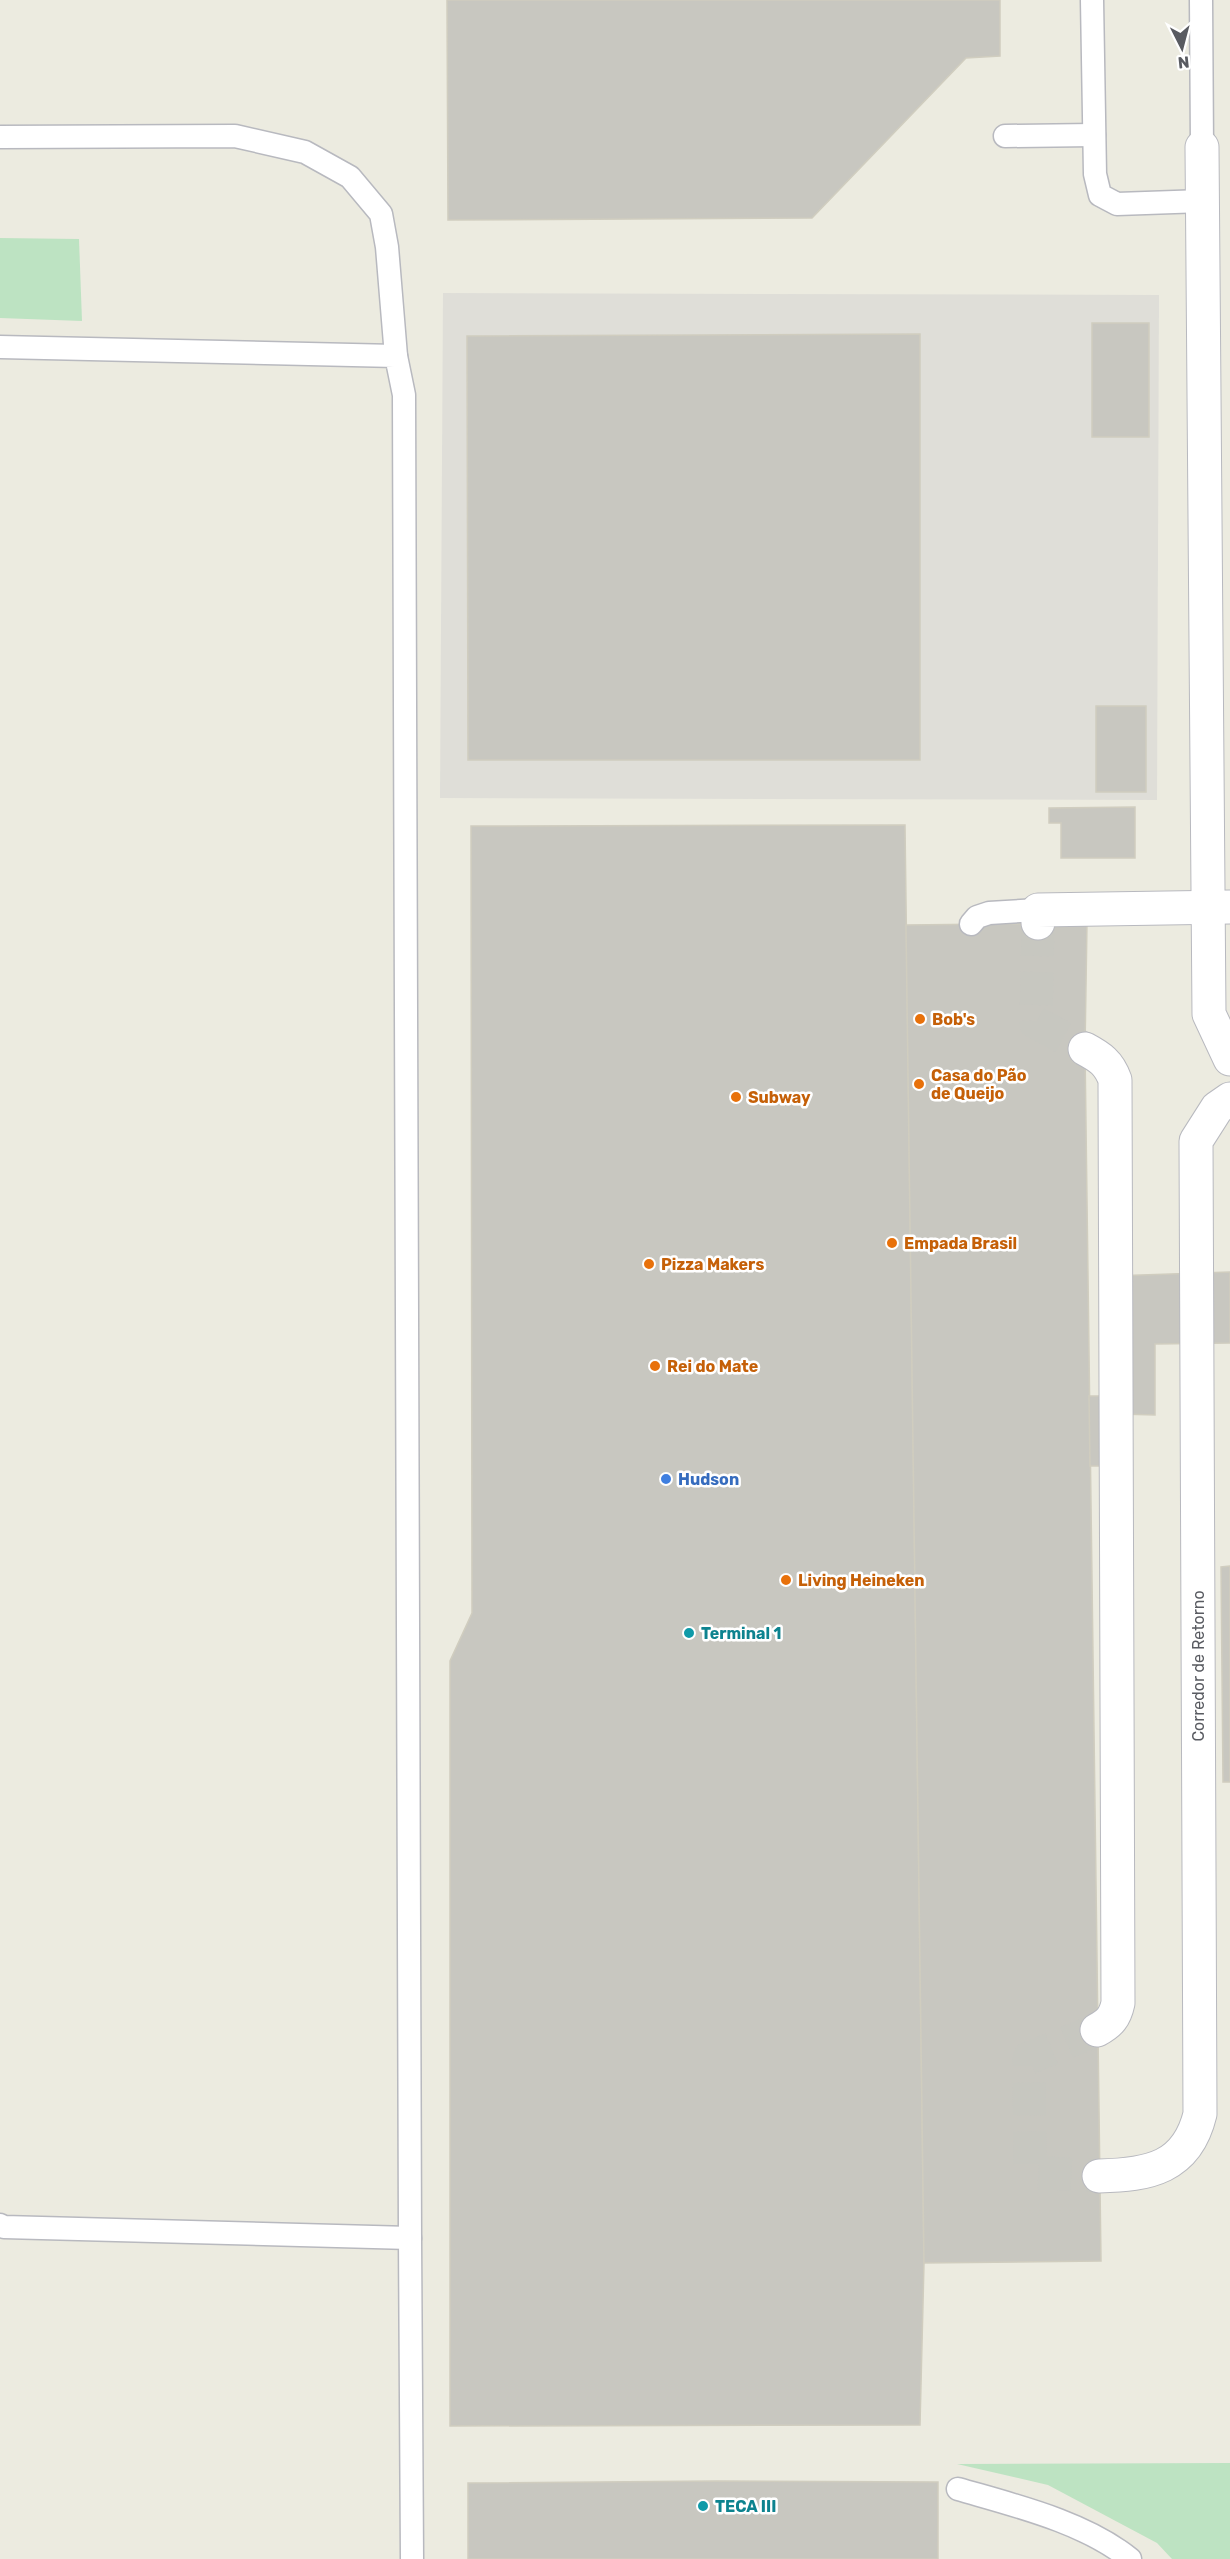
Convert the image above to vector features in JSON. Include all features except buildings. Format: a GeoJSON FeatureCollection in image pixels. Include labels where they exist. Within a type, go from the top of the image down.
{"type":"FeatureCollection","features":[{"type":"Feature","properties":{"kind":"street"},"geometry":{"type":"LineString","coordinates":[[1202,147],[1219,907],[1209,1014],[1230,1059]]}},
{"type":"Feature","properties":{"kind":"street"},"geometry":{"type":"LineString","coordinates":[[1038,917],[1219,907]]}},
{"type":"Feature","properties":{"kind":"street"},"geometry":{"type":"LineString","coordinates":[[1085,1049],[1104,1059],[1111,1068],[1115,1080],[1118,2003],[1116,2014],[1109,2023],[1097,2030]]}},
{"type":"Feature","properties":{"kind":"street","name":"Corredor de Retorno"},"geometry":{"type":"LineString","coordinates":[[1099,2176],[1152,2171],[1179,2156],[1196,2134],[1200,2114],[1196,1141],[1217,1108],[1230,1099]]}},
{"type":"Feature","properties":{"kind":"lane"},"geometry":{"type":"LineString","coordinates":[[1092,0],[1095,174],[1100,195],[1117,204],[1203,201]]}},
{"type":"Feature","properties":{"kind":"lane"},"geometry":{"type":"LineString","coordinates":[[1201,0],[1202,147]]}},
{"type":"Feature","properties":{"kind":"lane"},"geometry":{"type":"LineString","coordinates":[[1005,136],[1094,135]]}},
{"type":"Feature","properties":{"kind":"lane"},"geometry":{"type":"LineString","coordinates":[[0,137],[235,136],[305,152],[350,177],[381,214],[387,247],[396,356],[404,395],[412,2559]]}},
{"type":"Feature","properties":{"kind":"lane"},"geometry":{"type":"LineString","coordinates":[[0,347],[396,356]]}},
{"type":"Feature","properties":{"kind":"lane"},"geometry":{"type":"LineString","coordinates":[[971,924],[977,917],[989,913],[1038,917]]}},
{"type":"Feature","properties":{"kind":"lane"},"geometry":{"type":"LineString","coordinates":[[0,2225],[16,2228],[410,2238]]}},
{"type":"Feature","properties":{"kind":"lane"},"geometry":{"type":"LineString","coordinates":[[958,2490],[1034,2511],[1113,2545],[1130,2559]]}},
{"type":"Feature","properties":{"kind":"shaded area"},"geometry":{"type":"Polygon","coordinates":[[[443,293],[1159,295],[1157,800],[440,798],[443,293]]]}},
{"type":"Feature","properties":{"kind":"green space"},"geometry":{"type":"Polygon","coordinates":[[[0,238],[79,239],[82,321],[0,318],[0,238]]]}},
{"type":"Feature","properties":{"kind":"green space"},"geometry":{"type":"Polygon","coordinates":[[[1230,2463],[1230,2559],[1172,2559],[1157,2543],[1048,2485],[957,2464],[1230,2463]]]}},
{"type":"Feature","properties":{"kind":"tunnel"},"geometry":{"type":"LineString","coordinates":[[1038,923],[1036,1023],[1085,1049]]}},
{"type":"Feature","properties":{"kind":"tunnel"},"geometry":{"type":"LineString","coordinates":[[1097,2030],[1029,2058],[1030,2172],[1099,2176]]}},
{"type":"Feature","properties":{"kind":"place","name":"Bob's"},"geometry":{"type":"Point","coordinates":[920,1019]}},
{"type":"Feature","properties":{"kind":"place","name":"Casa do Pão de Queijo"},"geometry":{"type":"Point","coordinates":[919,1084]}},
{"type":"Feature","properties":{"kind":"place","name":"Subway"},"geometry":{"type":"Point","coordinates":[736,1097]}},
{"type":"Feature","properties":{"kind":"place","name":"Empada Brasil"},"geometry":{"type":"Point","coordinates":[892,1243]}},
{"type":"Feature","properties":{"kind":"place","name":"Pizza Makers"},"geometry":{"type":"Point","coordinates":[649,1264]}},
{"type":"Feature","properties":{"kind":"place","name":"Rei do Mate"},"geometry":{"type":"Point","coordinates":[655,1366]}},
{"type":"Feature","properties":{"kind":"place","name":"Hudson"},"geometry":{"type":"Point","coordinates":[666,1479]}},
{"type":"Feature","properties":{"kind":"place","name":"Living Heineken"},"geometry":{"type":"Point","coordinates":[786,1580]}},
{"type":"Feature","properties":{"kind":"place","name":"Terminal 1"},"geometry":{"type":"Point","coordinates":[689,1633]}},
{"type":"Feature","properties":{"kind":"place","name":"TECA III"},"geometry":{"type":"Point","coordinates":[703,2506]}}]}
